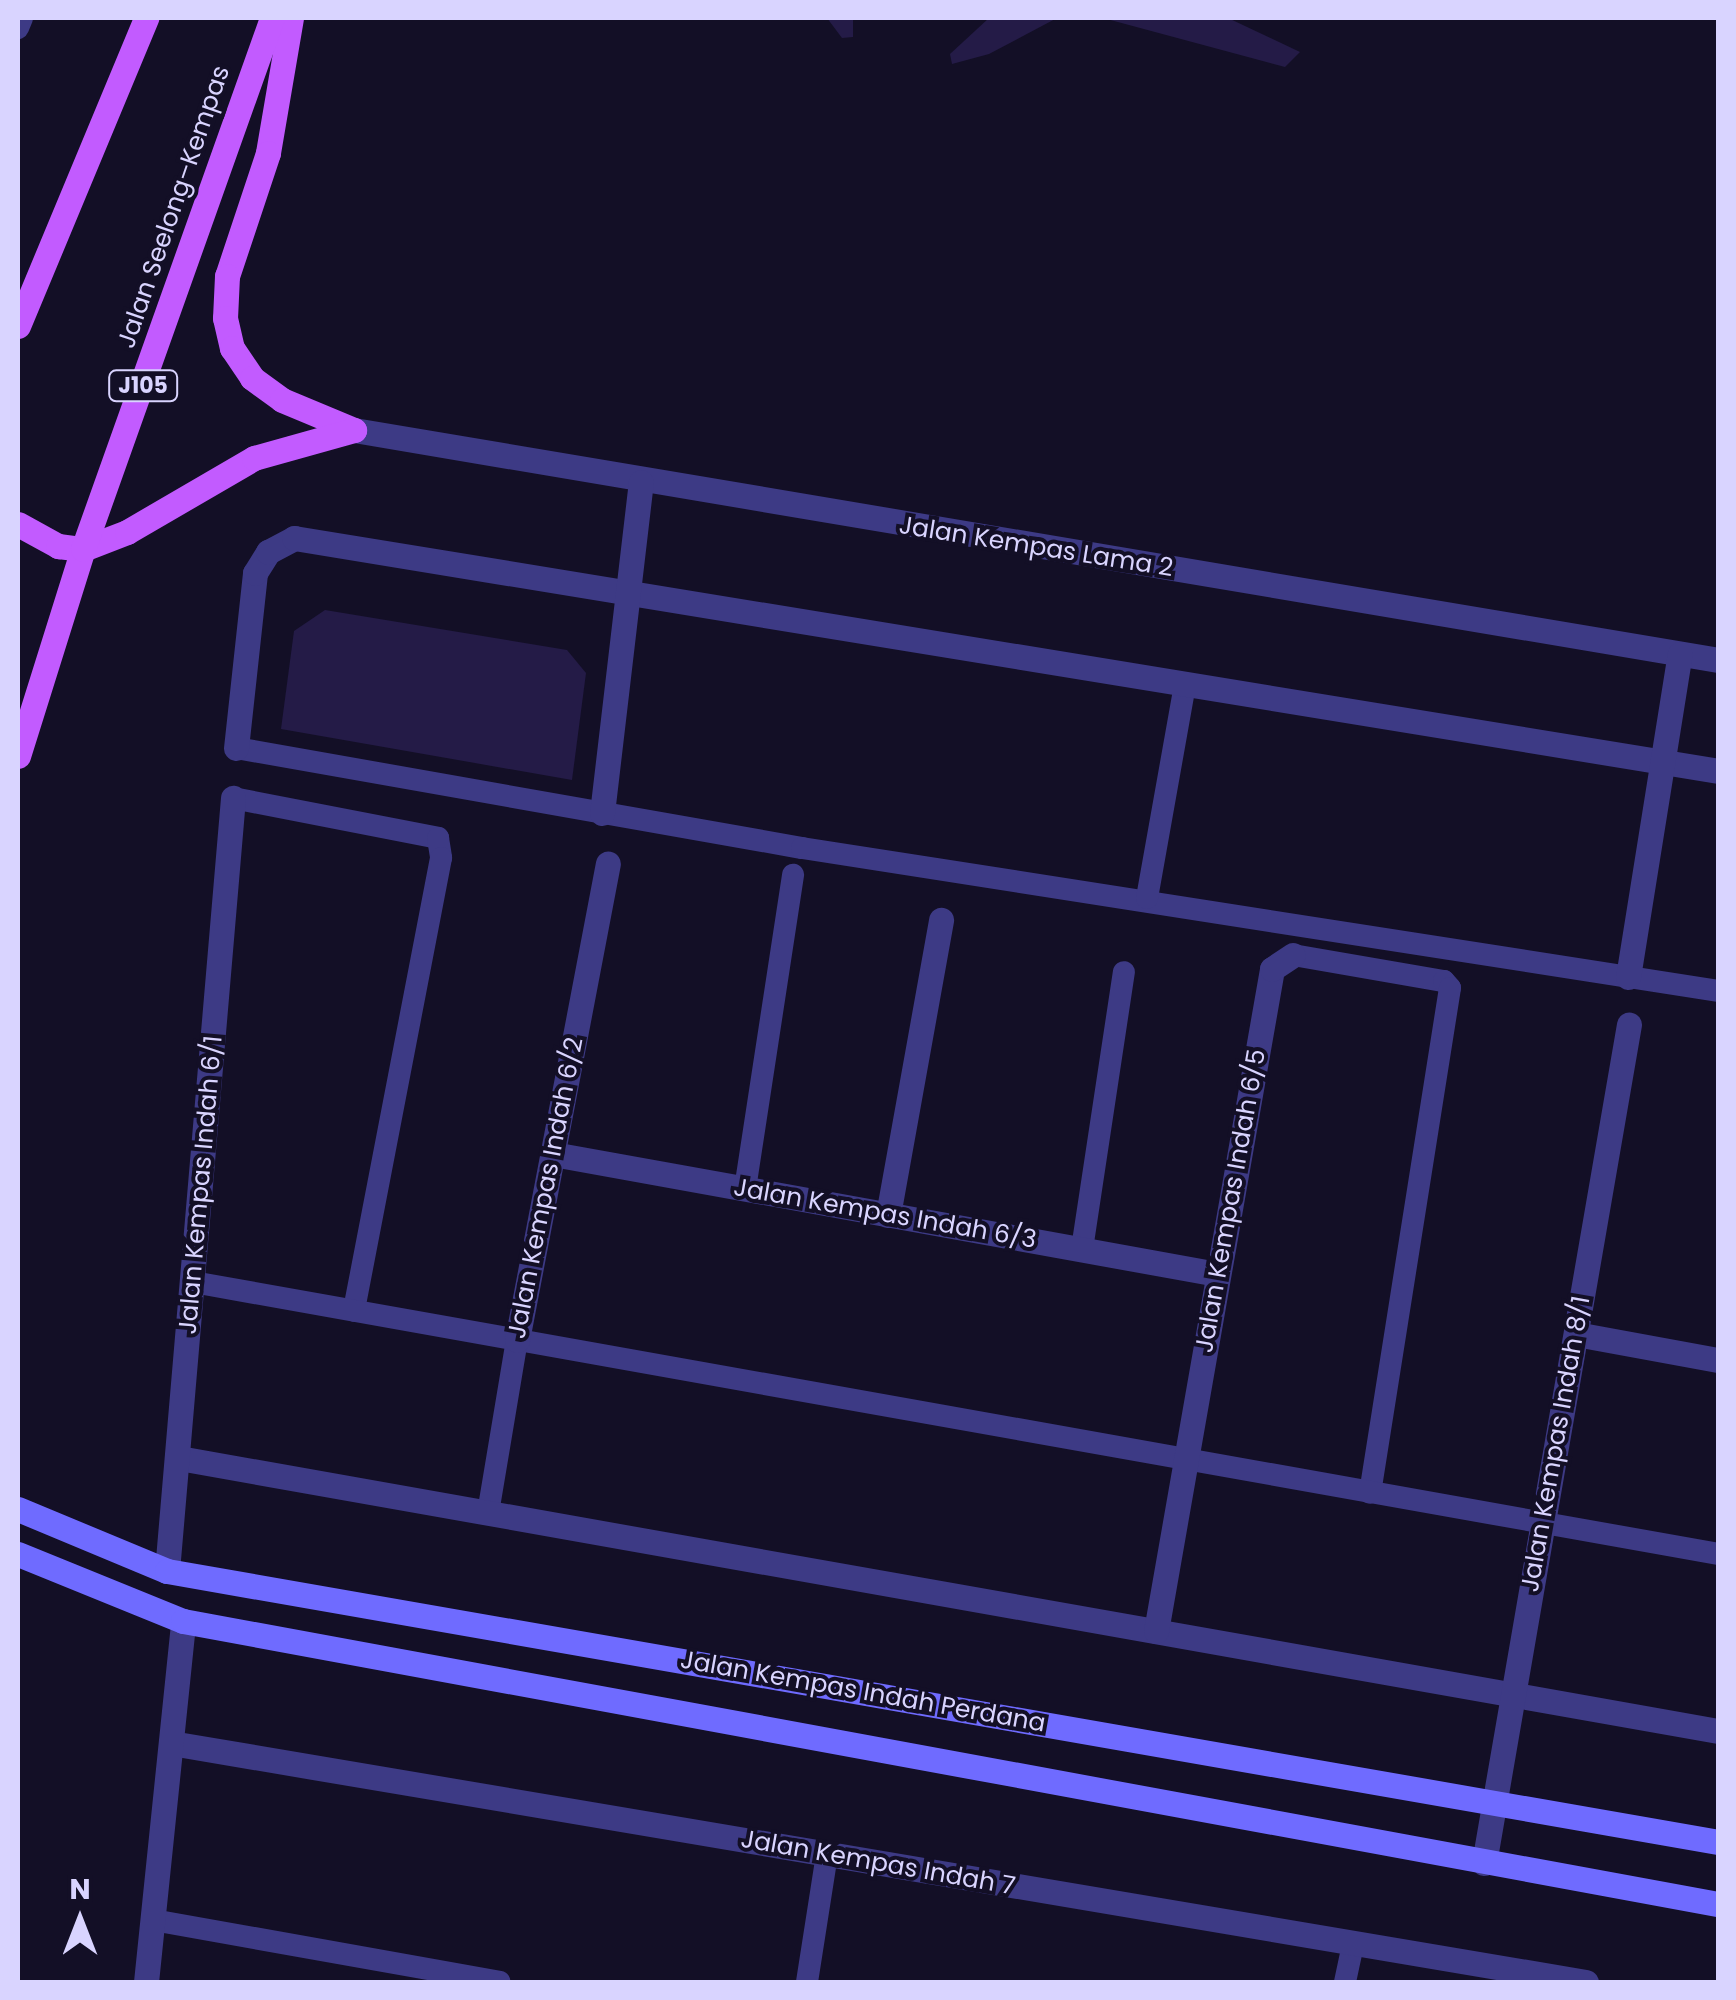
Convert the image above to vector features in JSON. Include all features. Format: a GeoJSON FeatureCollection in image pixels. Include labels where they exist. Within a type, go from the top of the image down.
{"type":"FeatureCollection","features":[{"type":"Feature","properties":{"kind":"main road"},"geometry":{"type":"LineString","coordinates":[[18,326],[146,18]]}},
{"type":"Feature","properties":{"kind":"main road","name":"Jalan Seelong–Kempas"},"geometry":{"type":"LineString","coordinates":[[18,756],[83,549],[272,18]]}},
{"type":"Feature","properties":{"kind":"main road"},"geometry":{"type":"LineString","coordinates":[[291,18],[268,153],[228,276],[226,318],[232,348],[252,378],[282,400],[354,430]]}},
{"type":"Feature","properties":{"kind":"main road"},"geometry":{"type":"LineString","coordinates":[[18,524],[58,546],[83,549],[127,532],[254,458],[354,430]]}},
{"type":"Feature","properties":{"kind":"street","name":"Jalan Kempas Lama 2"},"geometry":{"type":"LineString","coordinates":[[354,430],[640,482],[1718,660]]}},
{"type":"Feature","properties":{"kind":"street"},"geometry":{"type":"LineString","coordinates":[[602,813],[640,482]]}},
{"type":"Feature","properties":{"kind":"street"},"geometry":{"type":"LineString","coordinates":[[236,748],[255,573],[268,552],[294,538],[628,596],[1718,771]]}},
{"type":"Feature","properties":{"kind":"street"},"geometry":{"type":"LineString","coordinates":[[1628,976],[1680,654]]}},
{"type":"Feature","properties":{"kind":"street","name":"Jalan Kempas Indah 6/1"},"geometry":{"type":"LineString","coordinates":[[167,1571],[233,798]]}},
{"type":"Feature","properties":{"kind":"street","name":"Jalan Kempas Indah 6/2"},"geometry":{"type":"LineString","coordinates":[[517,1340],[608,864]]}},
{"type":"Feature","properties":{"kind":"street"},"geometry":{"type":"LineString","coordinates":[[888,1215],[941,920]]}},
{"type":"Feature","properties":{"kind":"street","name":"Jalan Kempas Indah 6/5"},"geometry":{"type":"LineString","coordinates":[[1156,1632],[1272,969],[1293,955]]}},
{"type":"Feature","properties":{"kind":"street","name":"Jalan Kempas Indah 8/1"},"geometry":{"type":"LineString","coordinates":[[1484,1863],[1629,1024]]}},
{"type":"Feature","properties":{"kind":"street","name":"Jalan Kempas Indah 6/3"},"geometry":{"type":"LineString","coordinates":[[553,1154],[1218,1274]]}},
{"type":"Feature","properties":{"kind":"street"},"geometry":{"type":"LineString","coordinates":[[1576,1334],[1718,1360]]}},
{"type":"Feature","properties":{"kind":"street"},"geometry":{"type":"LineString","coordinates":[[179,1458],[1718,1731]]}},
{"type":"Feature","properties":{"kind":"street","name":"Jalan Kempas Indah Perdana"},"geometry":{"type":"LineString","coordinates":[[18,1508],[167,1571],[1718,1842]]}},
{"type":"Feature","properties":{"kind":"street"},"geometry":{"type":"LineString","coordinates":[[18,1554],[183,1621],[1718,1904]]}},
{"type":"Feature","properties":{"kind":"street"},"geometry":{"type":"LineString","coordinates":[[146,1982],[183,1621]]}},
{"type":"Feature","properties":{"kind":"street","name":"Jalan Kempas Indah 7"},"geometry":{"type":"LineString","coordinates":[[171,1744],[1586,1982]]}},
{"type":"Feature","properties":{"kind":"lane"},"geometry":{"type":"LineString","coordinates":[[18,28],[22,18]]}},
{"type":"Feature","properties":{"kind":"lane"},"geometry":{"type":"LineString","coordinates":[[1148,898],[1185,684]]}},
{"type":"Feature","properties":{"kind":"lane"},"geometry":{"type":"LineString","coordinates":[[236,748],[602,813],[1718,991]]}},
{"type":"Feature","properties":{"kind":"lane"},"geometry":{"type":"LineString","coordinates":[[233,798],[438,838],[441,858],[354,1312]]}},
{"type":"Feature","properties":{"kind":"lane"},"geometry":{"type":"LineString","coordinates":[[745,1188],[793,874]]}},
{"type":"Feature","properties":{"kind":"lane"},"geometry":{"type":"LineString","coordinates":[[1293,955],[1444,981],[1450,988],[1370,1493]]}},
{"type":"Feature","properties":{"kind":"lane"},"geometry":{"type":"LineString","coordinates":[[1082,1249],[1124,972]]}},
{"type":"Feature","properties":{"kind":"lane"},"geometry":{"type":"LineString","coordinates":[[194,1282],[1718,1554]]}},
{"type":"Feature","properties":{"kind":"lane","name":"Jalan Kempas Indah 6/2"},"geometry":{"type":"LineString","coordinates":[[488,1512],[517,1340]]}},
{"type":"Feature","properties":{"kind":"lane"},"geometry":{"type":"LineString","coordinates":[[807,1982],[828,1855]]}},
{"type":"Feature","properties":{"kind":"lane"},"geometry":{"type":"LineString","coordinates":[[153,1920],[500,1982]]}},
{"type":"Feature","properties":{"kind":"lane"},"geometry":{"type":"LineString","coordinates":[[1346,1982],[1353,1943]]}},
{"type":"Feature","properties":{"kind":"building"},"geometry":{"type":"Polygon","coordinates":[[[827,18],[853,18],[853,37],[842,38],[827,18]]]}},
{"type":"Feature","properties":{"kind":"building"},"geometry":{"type":"Polygon","coordinates":[[[989,18],[1057,18],[989,54],[952,64],[950,54],[989,18]]]}},
{"type":"Feature","properties":{"kind":"building"},"geometry":{"type":"Polygon","coordinates":[[[1103,18],[1228,18],[1300,52],[1285,67],[1103,18]]]}},
{"type":"Feature","properties":{"kind":"building"},"geometry":{"type":"Polygon","coordinates":[[[325,610],[567,650],[586,673],[572,780],[281,729],[294,631],[325,610]]]}}]}
